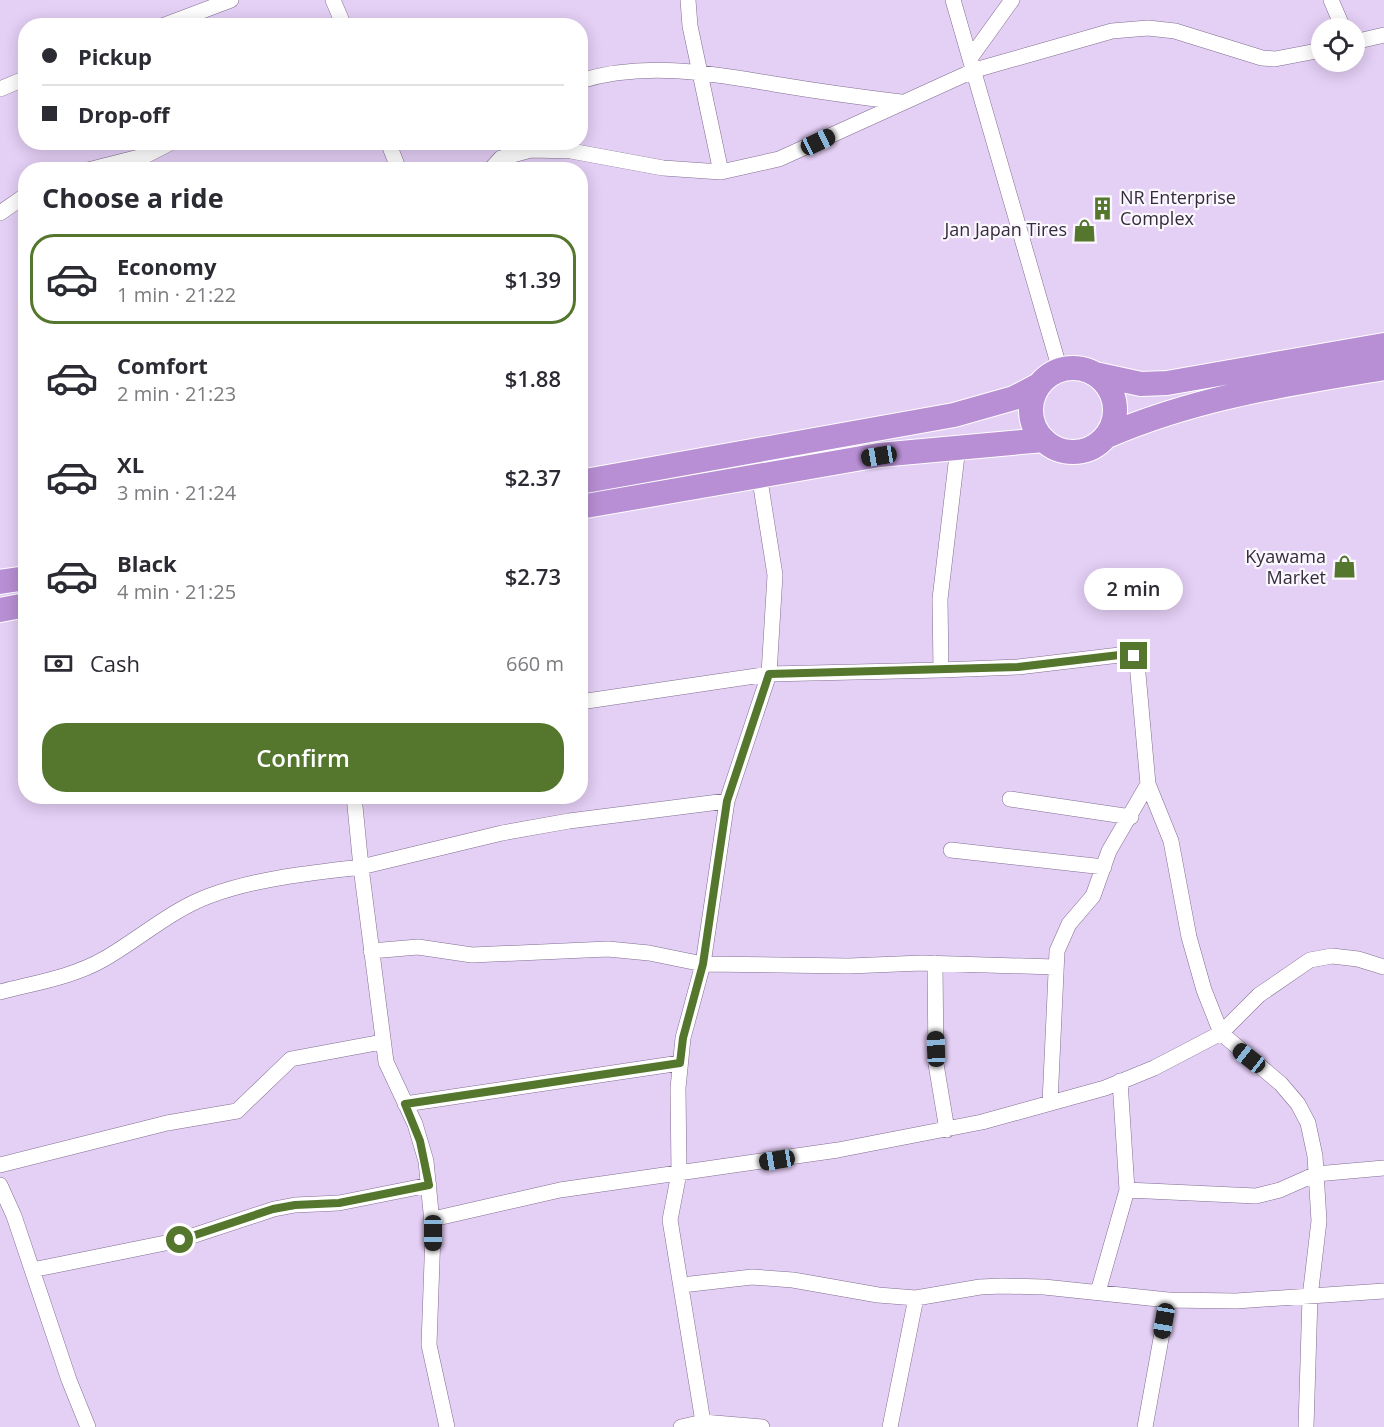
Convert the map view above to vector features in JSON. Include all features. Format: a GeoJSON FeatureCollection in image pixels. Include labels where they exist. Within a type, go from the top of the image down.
{"type":"FeatureCollection","features":[{"type":"Feature","properties":{"kind":"highway"},"geometry":{"type":"LineString","coordinates":[[588,481],[954,415],[1014,398],[1039,385],[1060,370],[1082,369],[1095,375],[1141,384],[1167,383],[1384,345]]}},
{"type":"Feature","properties":{"kind":"highway"},"geometry":{"type":"LineString","coordinates":[[1039,385],[1032,401],[1032,418],[1044,440],[1059,450],[1076,452],[1093,447],[1107,436],[1154,416],[1205,402],[1271,387],[1384,369]]}},
{"type":"Feature","properties":{"kind":"highway"},"geometry":{"type":"LineString","coordinates":[[1095,375],[1108,387],[1115,403],[1114,420],[1107,436]]}},
{"type":"Feature","properties":{"kind":"highway"},"geometry":{"type":"LineString","coordinates":[[588,506],[759,474],[879,456],[1044,440]]}},
{"type":"Feature","properties":{"kind":"highway"},"geometry":{"type":"LineString","coordinates":[[0,582],[18,579]]}},
{"type":"Feature","properties":{"kind":"highway"},"geometry":{"type":"LineString","coordinates":[[0,610],[18,607]]}},
{"type":"Feature","properties":{"kind":"street"},"geometry":{"type":"LineString","coordinates":[[183,18],[231,0]]}},
{"type":"Feature","properties":{"kind":"street"},"geometry":{"type":"LineString","coordinates":[[333,0],[341,18]]}},
{"type":"Feature","properties":{"kind":"street"},"geometry":{"type":"LineString","coordinates":[[687,0],[690,26],[720,172]]}},
{"type":"Feature","properties":{"kind":"street"},"geometry":{"type":"LineString","coordinates":[[953,0],[1060,370]]}},
{"type":"Feature","properties":{"kind":"street"},"geometry":{"type":"LineString","coordinates":[[973,64],[1012,0]]}},
{"type":"Feature","properties":{"kind":"street"},"geometry":{"type":"LineString","coordinates":[[1331,0],[1339,18]]}},
{"type":"Feature","properties":{"kind":"street"},"geometry":{"type":"LineString","coordinates":[[497,162],[514,153],[550,150],[663,168],[720,172],[779,159],[901,102],[973,64],[1128,28],[1175,31],[1262,58],[1275,59],[1311,52]]}},
{"type":"Feature","properties":{"kind":"street"},"geometry":{"type":"LineString","coordinates":[[1365,39],[1384,35]]}},
{"type":"Feature","properties":{"kind":"street"},"geometry":{"type":"LineString","coordinates":[[588,79],[603,74],[643,70],[699,71],[901,102]]}},
{"type":"Feature","properties":{"kind":"street"},"geometry":{"type":"LineString","coordinates":[[0,89],[18,81]]}},
{"type":"Feature","properties":{"kind":"street"},"geometry":{"type":"LineString","coordinates":[[119,162],[147,155],[157,150]]}},
{"type":"Feature","properties":{"kind":"street"},"geometry":{"type":"LineString","coordinates":[[0,213],[18,201]]}},
{"type":"Feature","properties":{"kind":"street"},"geometry":{"type":"LineString","coordinates":[[941,670],[940,599],[958,447]]}},
{"type":"Feature","properties":{"kind":"street"},"geometry":{"type":"LineString","coordinates":[[704,1422],[670,1220],[679,1173],[680,1063],[683,1038],[703,964],[727,801],[769,674],[775,575],[759,474]]}},
{"type":"Feature","properties":{"kind":"street"},"geometry":{"type":"LineString","coordinates":[[588,701],[769,674],[1018,667],[1128,654],[1134,656],[1137,663],[1148,784],[1171,841],[1189,937],[1204,990],[1221,1033],[1281,1084],[1298,1104],[1308,1123],[1316,1174],[1319,1221],[1310,1297],[1306,1427]]}},
{"type":"Feature","properties":{"kind":"street"},"geometry":{"type":"LineString","coordinates":[[1050,1103],[1055,967],[1061,937],[1093,896],[1109,851],[1131,817],[1148,784]]}},
{"type":"Feature","properties":{"kind":"street"},"geometry":{"type":"LineString","coordinates":[[1010,799],[1131,817]]}},
{"type":"Feature","properties":{"kind":"street"},"geometry":{"type":"LineString","coordinates":[[0,992],[92,965],[160,922],[209,896],[245,885],[361,867],[501,833],[569,820],[727,801]]}},
{"type":"Feature","properties":{"kind":"street"},"geometry":{"type":"LineString","coordinates":[[355,804],[382,1042],[386,1062],[420,1141],[429,1185],[432,1219],[429,1345],[447,1427]]}},
{"type":"Feature","properties":{"kind":"street"},"geometry":{"type":"LineString","coordinates":[[951,850],[1104,867]]}},
{"type":"Feature","properties":{"kind":"street"},"geometry":{"type":"LineString","coordinates":[[371,951],[418,947],[472,955],[608,949],[649,953],[703,964],[849,966],[935,963],[1055,967]]}},
{"type":"Feature","properties":{"kind":"street"},"geometry":{"type":"LineString","coordinates":[[432,1219],[560,1191],[838,1150],[947,1130],[1050,1103],[1154,1068],[1221,1033],[1259,995],[1310,960],[1332,956],[1358,959],[1384,967]]}},
{"type":"Feature","properties":{"kind":"street"},"geometry":{"type":"LineString","coordinates":[[935,963],[936,1064],[947,1130]]}},
{"type":"Feature","properties":{"kind":"street"},"geometry":{"type":"LineString","coordinates":[[0,1165],[167,1123],[237,1111],[291,1059],[382,1042]]}},
{"type":"Feature","properties":{"kind":"street"},"geometry":{"type":"LineString","coordinates":[[405,1104],[680,1063]]}},
{"type":"Feature","properties":{"kind":"street"},"geometry":{"type":"LineString","coordinates":[[1098,1292],[1127,1190],[1120,1081]]}},
{"type":"Feature","properties":{"kind":"street"},"geometry":{"type":"LineString","coordinates":[[1127,1190],[1256,1196],[1280,1190],[1316,1174],[1384,1168]]}},
{"type":"Feature","properties":{"kind":"street"},"geometry":{"type":"LineString","coordinates":[[0,1185],[88,1427]]}},
{"type":"Feature","properties":{"kind":"street"},"geometry":{"type":"LineString","coordinates":[[32,1269],[171,1243],[273,1209],[295,1205],[339,1203],[429,1185]]}},
{"type":"Feature","properties":{"kind":"street"},"geometry":{"type":"LineString","coordinates":[[682,1285],[752,1277],[793,1280],[878,1295],[916,1298],[980,1287],[1044,1287],[1168,1300],[1236,1301],[1384,1291]]}},
{"type":"Feature","properties":{"kind":"street"},"geometry":{"type":"LineString","coordinates":[[890,1427],[916,1298]]}},
{"type":"Feature","properties":{"kind":"street"},"geometry":{"type":"LineString","coordinates":[[1145,1427],[1168,1300]]}},
{"type":"Feature","properties":{"kind":"street"},"geometry":{"type":"LineString","coordinates":[[681,1427],[704,1422],[762,1427]]}},
{"type":"Feature","properties":{"kind":"place","name":"NR Enterprise Complex"},"geometry":{"type":"Point","coordinates":[1102,208]}},
{"type":"Feature","properties":{"kind":"place","name":"Jan Japan Tires"},"geometry":{"type":"Point","coordinates":[1085,230]}},
{"type":"Feature","properties":{"kind":"place","name":"Kyawama Market"},"geometry":{"type":"Point","coordinates":[1344,567]}},
{"type":"Feature","properties":{"kind":"route"},"geometry":{"type":"LineString","coordinates":[[180,1240],[273,1209],[295,1205],[339,1203],[429,1185],[426,1161],[415,1124],[405,1104],[680,1063],[683,1038],[703,964],[727,801],[769,674],[1018,667],[1128,654],[1134,656]]}}]}
